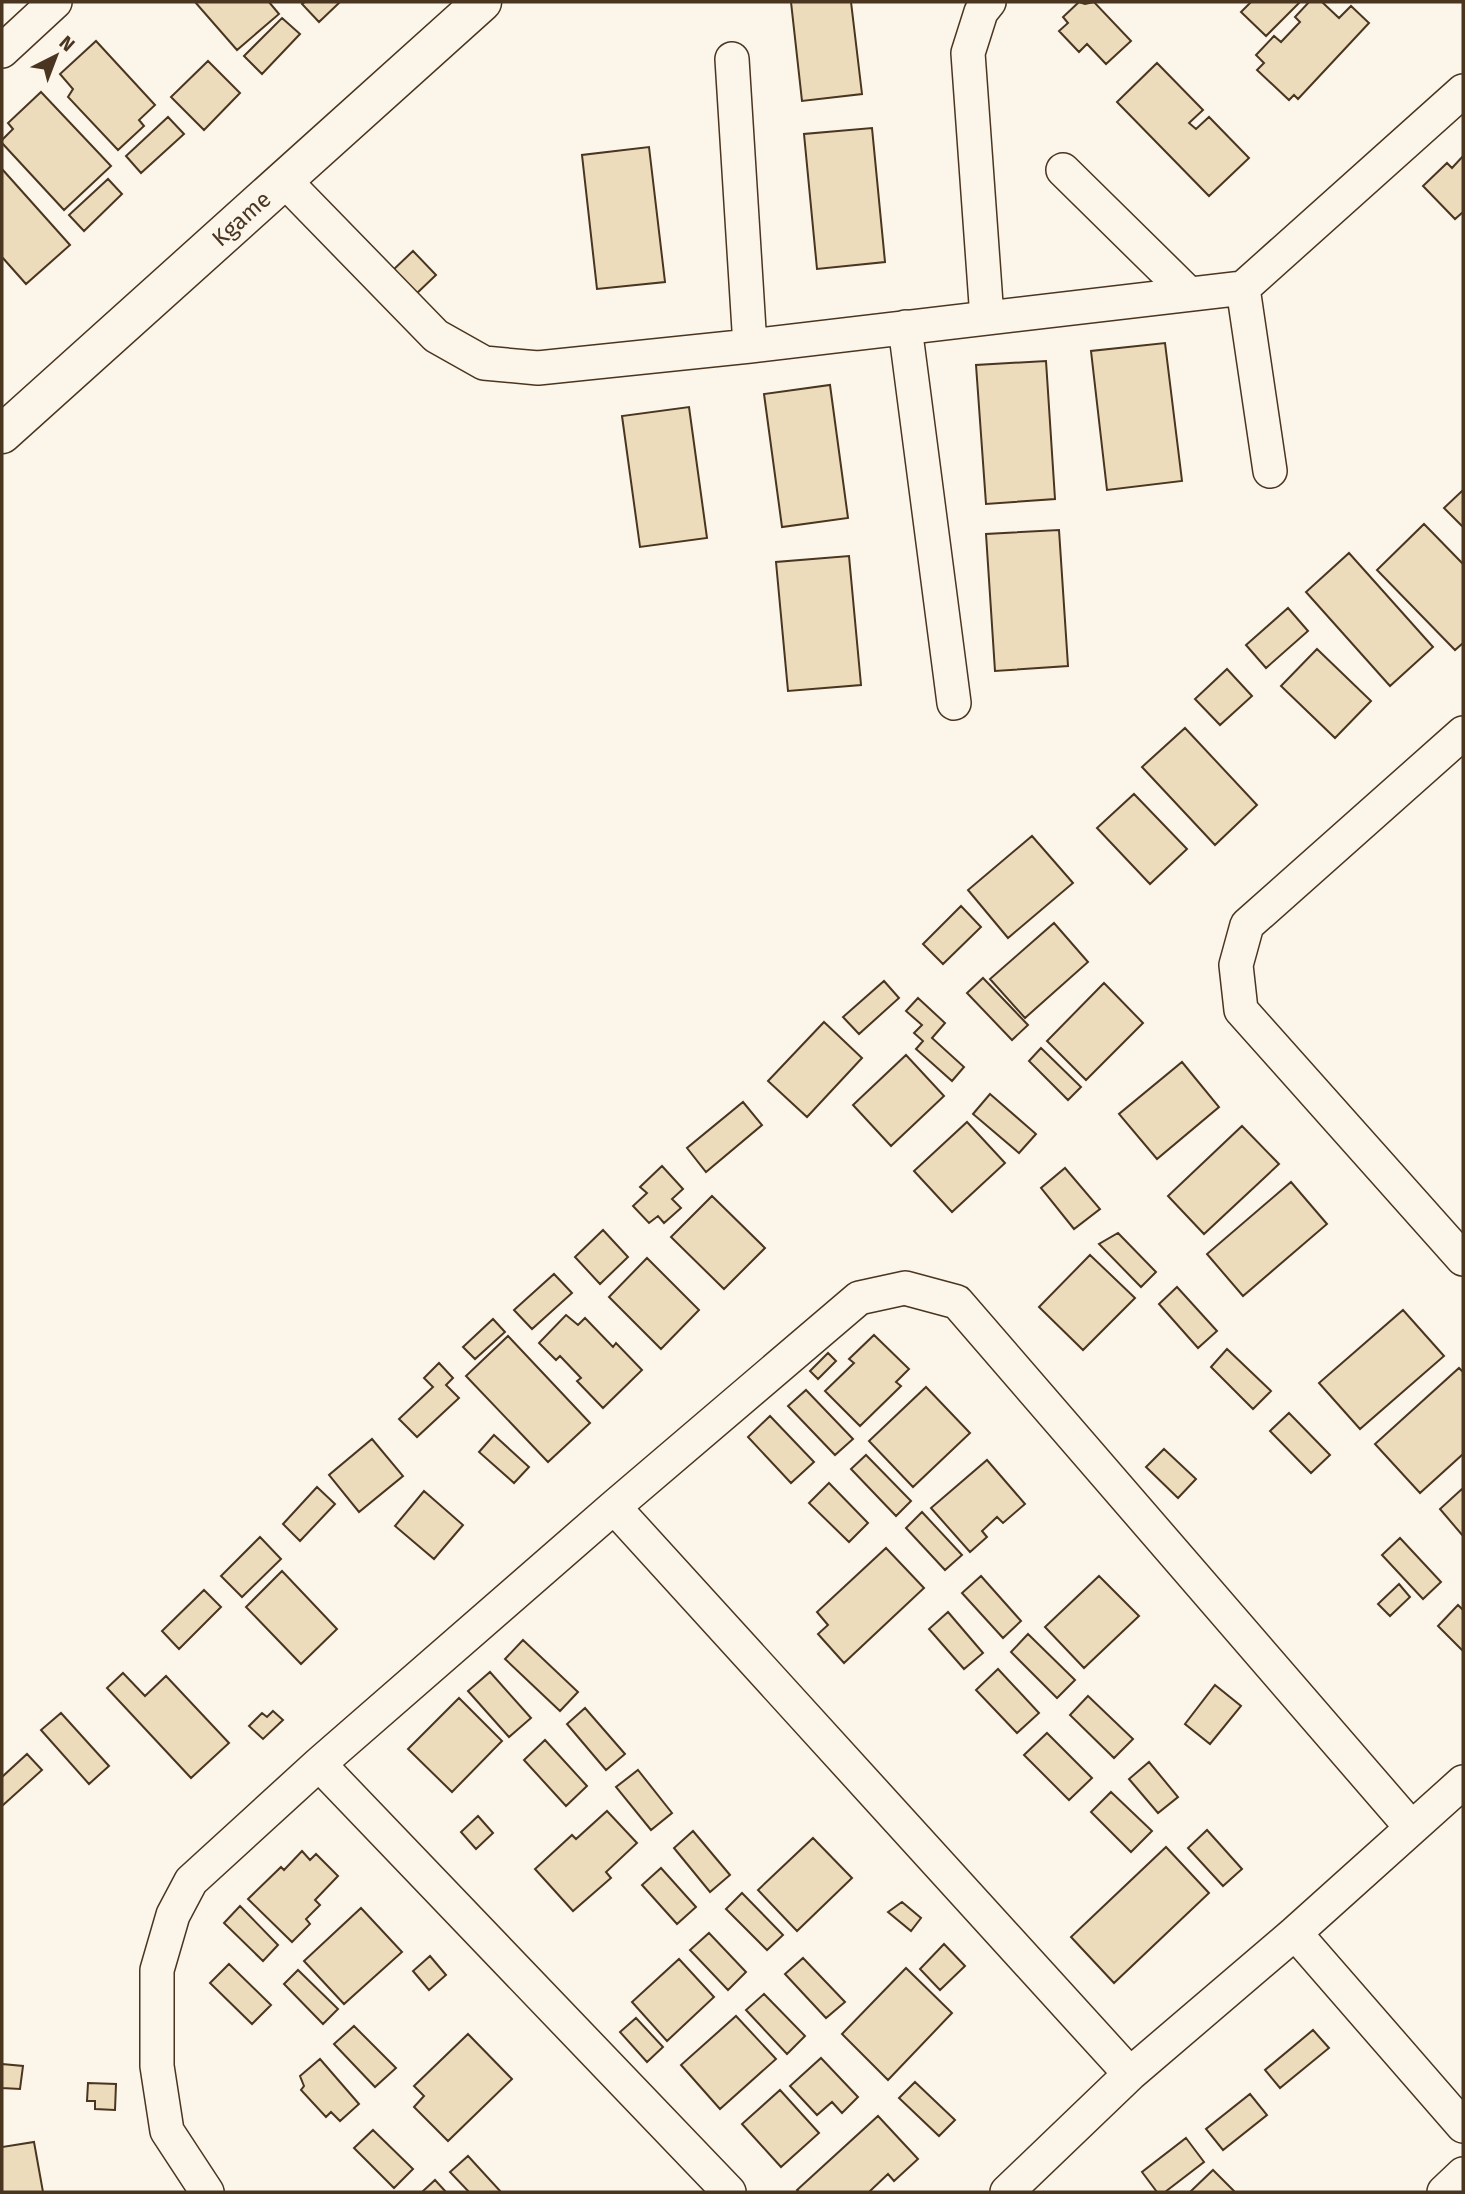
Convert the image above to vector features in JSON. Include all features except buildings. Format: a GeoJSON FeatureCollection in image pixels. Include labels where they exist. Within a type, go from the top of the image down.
{"type":"FeatureCollection","features":[{"type":"Feature","properties":{"kind":"street"},"geometry":{"type":"LineString","coordinates":[[2,51],[55,2]]}},
{"type":"Feature","properties":{"kind":"street","name":"Kgame"},"geometry":{"type":"LineString","coordinates":[[2,434],[482,2]]}},
{"type":"Feature","properties":{"kind":"street"},"geometry":{"type":"LineString","coordinates":[[987,318],[968,53],[981,12],[989,2]]}},
{"type":"Feature","properties":{"kind":"street"},"geometry":{"type":"LineString","coordinates":[[732,59],[750,346]]}},
{"type":"Feature","properties":{"kind":"street"},"geometry":{"type":"LineString","coordinates":[[285,181],[436,336],[484,363],[538,368],[1244,288],[1463,91]]}},
{"type":"Feature","properties":{"kind":"street"},"geometry":{"type":"LineString","coordinates":[[1063,170],[1189,294]]}},
{"type":"Feature","properties":{"kind":"street"},"geometry":{"type":"LineString","coordinates":[[1244,288],[1270,471]]}},
{"type":"Feature","properties":{"kind":"street"},"geometry":{"type":"LineString","coordinates":[[905,327],[954,703]]}},
{"type":"Feature","properties":{"kind":"street"},"geometry":{"type":"LineString","coordinates":[[1463,733],[1247,925],[1236,965],[1241,1010],[1463,1259]]}},
{"type":"Feature","properties":{"kind":"street"},"geometry":{"type":"LineString","coordinates":[[207,2192],[167,2131],[157,2066],[157,1970],[173,1915],[191,1881],[319,1764],[859,1298],[905,1288],[957,1302],[1410,1828]]}},
{"type":"Feature","properties":{"kind":"street"},"geometry":{"type":"LineString","coordinates":[[614,1507],[1130,2074]]}},
{"type":"Feature","properties":{"kind":"street"},"geometry":{"type":"LineString","coordinates":[[319,1764],[729,2192]]}},
{"type":"Feature","properties":{"kind":"street"},"geometry":{"type":"LineString","coordinates":[[1007,2192],[1130,2074],[1295,1933],[1463,1782]]}},
{"type":"Feature","properties":{"kind":"street"},"geometry":{"type":"LineString","coordinates":[[1295,1933],[1463,2126]]}},
{"type":"Feature","properties":{"kind":"street"},"geometry":{"type":"LineString","coordinates":[[1444,2192],[1463,2174]]}}]}
